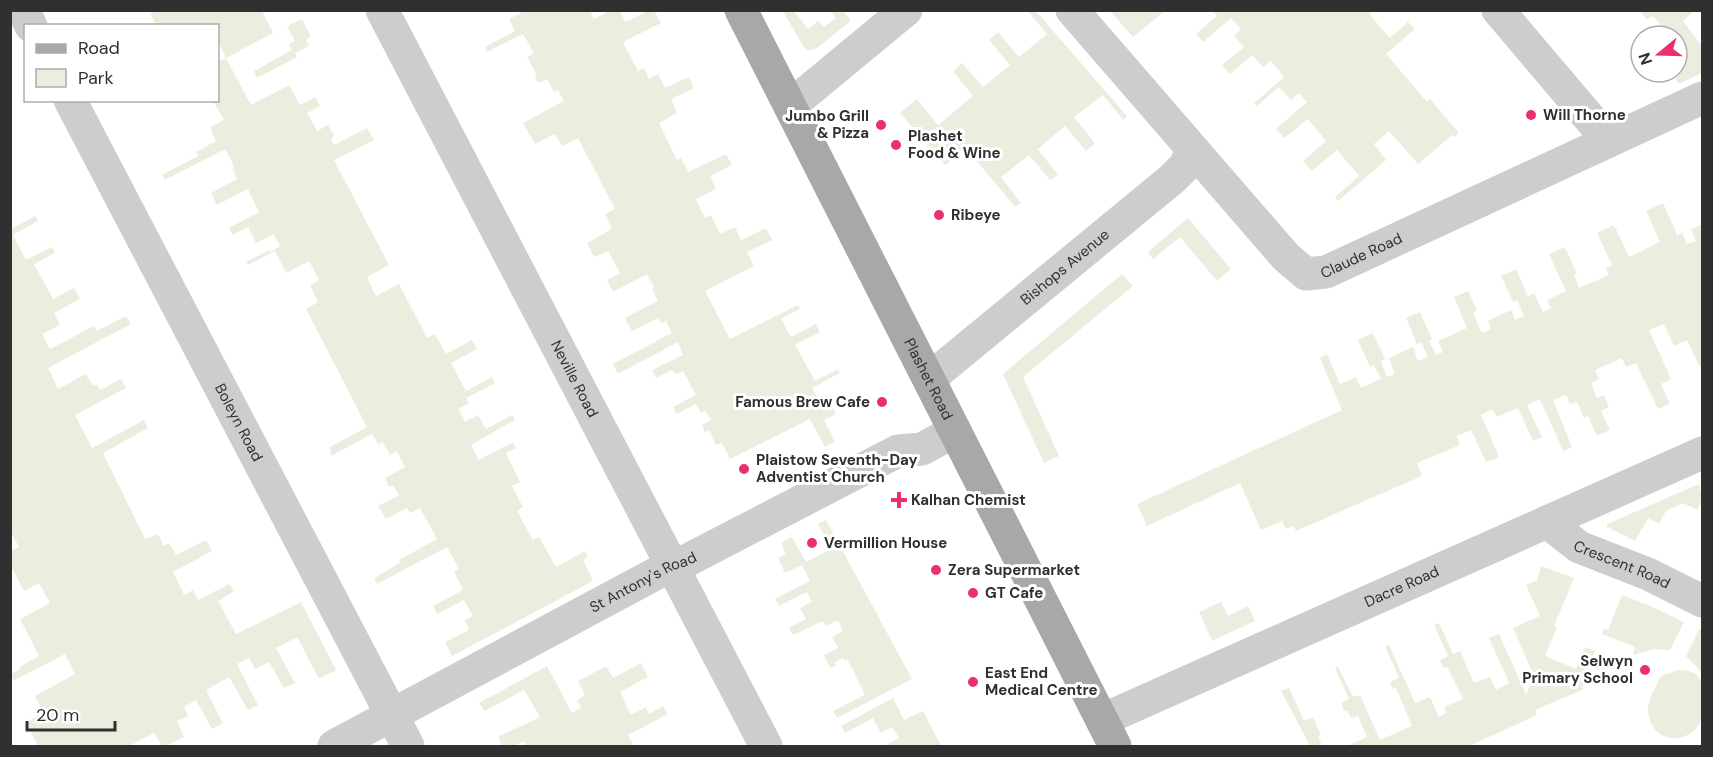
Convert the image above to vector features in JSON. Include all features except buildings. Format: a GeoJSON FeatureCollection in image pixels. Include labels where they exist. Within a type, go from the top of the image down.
{"type":"FeatureCollection","features":[{"type":"Feature","properties":{"kind":"main road","name":"Plashet Road"},"geometry":{"type":"LineString","coordinates":[[741,10],[1108,734]]}},
{"type":"Feature","properties":{"kind":"street"},"geometry":{"type":"LineString","coordinates":[[23,10],[30,24]]}},
{"type":"Feature","properties":{"kind":"street","name":"Neville Road"},"geometry":{"type":"LineString","coordinates":[[382,10],[766,747]]}},
{"type":"Feature","properties":{"kind":"street"},"geometry":{"type":"LineString","coordinates":[[790,106],[906,10]]}},
{"type":"Feature","properties":{"kind":"street","name":"Claude Road"},"geometry":{"type":"LineString","coordinates":[[1072,10],[1192,150],[1287,257],[1306,274],[1326,272],[1702,98]]}},
{"type":"Feature","properties":{"kind":"street"},"geometry":{"type":"LineString","coordinates":[[1498,10],[1609,141]]}},
{"type":"Feature","properties":{"kind":"street","name":"Boleyn Road"},"geometry":{"type":"LineString","coordinates":[[71,102],[408,747]]}},
{"type":"Feature","properties":{"kind":"street","name":"Bishops Avenue"},"geometry":{"type":"LineString","coordinates":[[929,379],[1172,179],[1185,166],[1192,150]]}},
{"type":"Feature","properties":{"kind":"street","name":"St Antony's Road"},"geometry":{"type":"LineString","coordinates":[[334,747],[672,565],[686,561],[898,451],[922,449],[955,431]]}},
{"type":"Feature","properties":{"kind":"street","name":"Dacre Road"},"geometry":{"type":"LineString","coordinates":[[1108,734],[1547,522],[1702,453]]}},
{"type":"Feature","properties":{"kind":"street","name":"Crescent Road"},"geometry":{"type":"LineString","coordinates":[[1547,522],[1578,547],[1648,574],[1702,601]]}},
{"type":"Feature","properties":{"kind":"green space"},"geometry":{"type":"Polygon","coordinates":[[[156,10],[262,11],[273,33],[226,58],[219,43],[219,24],[155,24],[150,14],[156,10]]]}},
{"type":"Feature","properties":{"kind":"green space"},"geometry":{"type":"Polygon","coordinates":[[[1035,10],[1127,116],[1123,120],[1103,95],[1074,117],[1095,143],[1086,151],[1065,126],[1038,149],[1058,175],[1050,180],[1029,155],[1001,177],[1021,203],[1015,207],[967,149],[945,165],[900,113],[917,99],[938,125],[973,96],[953,71],[962,63],[983,87],[1010,65],[989,40],[998,32],[1019,57],[1047,34],[1028,11],[1035,10]]]}},
{"type":"Feature","properties":{"kind":"green space"},"geometry":{"type":"Polygon","coordinates":[[[520,11],[590,11],[594,19],[610,11],[620,11],[625,22],[648,11],[654,11],[661,23],[623,42],[638,71],[644,68],[649,79],[658,74],[665,88],[689,77],[694,88],[671,99],[677,113],[659,123],[677,160],[681,158],[688,172],[726,154],[732,165],[710,176],[716,189],[696,199],[705,218],[711,215],[720,234],[735,227],[741,240],[766,228],[772,240],[747,252],[754,266],[705,291],[730,339],[798,305],[800,309],[781,319],[791,337],[816,324],[820,332],[795,345],[815,381],[838,369],[840,373],[812,388],[820,402],[828,398],[836,414],[824,420],[835,442],[825,447],[810,419],[730,459],[722,443],[716,445],[709,430],[705,432],[702,425],[711,420],[706,411],[701,413],[696,404],[676,414],[673,407],[696,395],[683,371],[675,374],[672,370],[656,378],[652,370],[683,355],[678,342],[618,374],[613,364],[672,333],[666,321],[661,323],[658,318],[632,331],[625,318],[658,301],[652,289],[654,287],[647,274],[613,292],[607,280],[620,273],[608,251],[594,257],[587,243],[612,229],[605,214],[615,209],[578,138],[562,146],[555,134],[535,144],[523,123],[564,101],[558,90],[554,92],[547,79],[538,83],[535,77],[537,75],[527,57],[534,53],[523,34],[487,52],[485,47],[515,31],[509,19],[521,13],[520,11]]]}},
{"type":"Feature","properties":{"kind":"green space"},"geometry":{"type":"Polygon","coordinates":[[[783,11],[794,11],[808,29],[818,21],[824,27],[836,18],[831,11],[844,12],[851,21],[817,48],[808,51],[783,11]]]}},
{"type":"Feature","properties":{"kind":"green space"},"geometry":{"type":"Polygon","coordinates":[[[1110,11],[1165,11],[1133,37],[1110,11]]]}},
{"type":"Feature","properties":{"kind":"green space"},"geometry":{"type":"Polygon","coordinates":[[[1213,11],[1373,11],[1369,14],[1390,38],[1408,22],[1415,29],[1386,54],[1427,102],[1430,99],[1459,133],[1454,137],[1452,135],[1418,164],[1389,131],[1374,144],[1386,160],[1338,201],[1335,197],[1359,176],[1337,150],[1312,171],[1303,161],[1326,141],[1308,119],[1284,138],[1276,129],[1307,102],[1299,93],[1291,100],[1279,87],[1257,106],[1254,103],[1284,77],[1271,61],[1263,67],[1252,55],[1230,74],[1222,65],[1244,47],[1234,36],[1241,29],[1231,18],[1203,42],[1196,34],[1217,16],[1213,11]]]}},
{"type":"Feature","properties":{"kind":"green space"},"geometry":{"type":"Polygon","coordinates":[[[1640,11],[1694,11],[1683,21],[1685,24],[1660,24],[1653,16],[1647,20],[1640,11]]]}},
{"type":"Feature","properties":{"kind":"green space"},"geometry":{"type":"Polygon","coordinates":[[[302,19],[311,37],[306,40],[309,46],[295,53],[297,57],[257,78],[254,71],[292,50],[289,44],[295,41],[287,26],[302,19]]]}},
{"type":"Feature","properties":{"kind":"green space"},"geometry":{"type":"Polygon","coordinates":[[[1689,29],[1702,46],[1702,73],[1689,79],[1689,29]]]}},
{"type":"Feature","properties":{"kind":"green space"},"geometry":{"type":"Polygon","coordinates":[[[226,58],[251,105],[289,85],[300,105],[315,97],[320,106],[307,113],[317,131],[328,125],[334,136],[331,139],[334,145],[367,128],[374,140],[334,160],[389,265],[367,277],[376,296],[399,284],[427,338],[435,334],[446,354],[472,340],[477,349],[451,363],[466,391],[492,377],[495,383],[466,398],[469,403],[458,409],[465,422],[478,415],[486,429],[512,415],[515,420],[471,445],[479,460],[513,442],[516,448],[506,453],[520,482],[512,486],[523,507],[517,511],[533,540],[539,537],[556,567],[585,551],[588,557],[583,560],[593,581],[452,656],[445,642],[469,630],[465,620],[473,616],[464,600],[437,614],[433,606],[463,590],[454,572],[459,569],[447,547],[377,584],[374,578],[400,563],[399,560],[437,539],[420,508],[410,513],[407,508],[386,519],[378,506],[399,495],[393,485],[389,487],[385,478],[405,467],[397,451],[390,455],[383,442],[378,444],[372,434],[331,456],[330,447],[367,427],[306,309],[318,302],[310,285],[319,280],[309,261],[286,273],[275,251],[248,265],[246,262],[280,246],[273,234],[256,243],[248,227],[233,235],[229,228],[259,212],[248,189],[217,205],[211,193],[237,179],[232,168],[234,166],[225,149],[165,180],[162,175],[198,156],[196,152],[216,141],[210,127],[224,120],[214,102],[219,102],[219,62],[226,58]]]}},
{"type":"Feature","properties":{"kind":"green space"},"geometry":{"type":"Polygon","coordinates":[[[1663,203],[1677,235],[1682,233],[1687,244],[1696,241],[1691,229],[1702,224],[1702,365],[1699,366],[1687,340],[1674,346],[1664,324],[1649,330],[1671,379],[1661,384],[1670,404],[1658,409],[1636,363],[1626,367],[1622,358],[1595,370],[1599,379],[1591,383],[1597,398],[1604,395],[1609,407],[1601,411],[1610,430],[1597,436],[1588,416],[1584,418],[1577,402],[1570,404],[1566,395],[1553,400],[1572,447],[1563,451],[1540,399],[1527,405],[1542,437],[1533,441],[1518,408],[1497,417],[1492,409],[1481,415],[1499,457],[1486,462],[1471,430],[1457,436],[1460,445],[1417,463],[1422,476],[1296,531],[1294,526],[1286,529],[1282,521],[1261,530],[1240,483],[1147,526],[1137,504],[1342,410],[1320,358],[1327,354],[1340,384],[1356,377],[1361,388],[1381,379],[1374,365],[1370,367],[1358,340],[1373,333],[1385,359],[1381,361],[1387,377],[1395,374],[1389,358],[1413,347],[1418,361],[1428,357],[1421,342],[1417,344],[1406,318],[1420,312],[1432,339],[1429,341],[1436,355],[1443,352],[1438,341],[1467,328],[1454,297],[1468,291],[1477,310],[1473,313],[1482,333],[1491,329],[1488,321],[1511,310],[1515,320],[1524,316],[1517,300],[1513,302],[1501,276],[1516,269],[1528,296],[1534,293],[1543,312],[1551,308],[1547,300],[1566,291],[1549,254],[1565,247],[1577,274],[1574,275],[1579,288],[1609,275],[1606,268],[1612,265],[1597,233],[1614,225],[1629,257],[1660,242],[1646,211],[1663,203]]]}},
{"type":"Feature","properties":{"kind":"green space"},"geometry":{"type":"Polygon","coordinates":[[[35,216],[38,221],[13,235],[26,260],[52,247],[55,253],[34,264],[53,299],[74,288],[80,299],[54,313],[60,325],[42,334],[50,349],[94,326],[97,331],[126,316],[131,324],[48,368],[58,389],[86,374],[93,386],[97,384],[100,390],[121,379],[126,388],[75,415],[92,448],[144,420],[148,428],[103,453],[145,539],[158,534],[164,546],[169,543],[176,555],[206,540],[212,551],[173,572],[184,595],[193,590],[198,600],[229,584],[234,591],[218,601],[236,634],[301,602],[336,670],[319,679],[297,637],[276,648],[295,683],[284,688],[269,662],[255,669],[249,658],[237,664],[258,705],[248,710],[229,677],[206,690],[223,723],[212,729],[196,700],[184,707],[188,716],[177,721],[184,737],[166,746],[162,746],[154,733],[129,746],[38,746],[26,722],[44,713],[35,696],[75,674],[65,654],[13,681],[11,674],[39,656],[20,619],[50,603],[39,583],[24,591],[11,566],[11,551],[19,547],[10,530],[11,229],[35,216]]]}},
{"type":"Feature","properties":{"kind":"green space"},"geometry":{"type":"Polygon","coordinates":[[[1188,218],[1231,269],[1217,281],[1180,237],[1153,259],[1148,252],[1188,218]]]}},
{"type":"Feature","properties":{"kind":"green space"},"geometry":{"type":"Polygon","coordinates":[[[1122,274],[1133,286],[1023,377],[1059,456],[1044,463],[1003,374],[1122,274]]]}},
{"type":"Feature","properties":{"kind":"green space"},"geometry":{"type":"Polygon","coordinates":[[[1699,484],[1702,499],[1697,510],[1683,503],[1666,511],[1659,524],[1648,518],[1635,541],[1607,527],[1607,524],[1699,484]]]}},
{"type":"Feature","properties":{"kind":"green space"},"geometry":{"type":"Polygon","coordinates":[[[826,520],[912,679],[837,718],[833,711],[865,695],[848,660],[845,661],[843,658],[830,668],[824,655],[838,648],[832,637],[843,631],[838,620],[826,626],[823,621],[793,635],[789,628],[806,619],[800,608],[812,602],[807,592],[779,606],[775,599],[810,581],[802,565],[785,573],[778,558],[786,554],[781,543],[792,537],[806,562],[831,549],[818,524],[826,520]]]}},
{"type":"Feature","properties":{"kind":"green space"},"geometry":{"type":"Polygon","coordinates":[[[1541,566],[1574,578],[1554,626],[1557,628],[1545,656],[1576,669],[1585,647],[1595,651],[1582,690],[1535,710],[1537,715],[1469,746],[1347,746],[1367,737],[1358,716],[1351,718],[1347,710],[1344,711],[1341,703],[1349,699],[1335,668],[1338,667],[1353,697],[1360,695],[1380,740],[1412,726],[1396,688],[1393,689],[1390,682],[1399,678],[1385,646],[1389,645],[1415,703],[1430,697],[1439,717],[1446,713],[1444,707],[1463,699],[1447,667],[1443,668],[1440,660],[1448,656],[1434,625],[1439,623],[1453,654],[1460,651],[1474,683],[1490,677],[1496,690],[1509,683],[1489,638],[1499,634],[1526,695],[1534,676],[1513,628],[1540,616],[1526,585],[1537,580],[1541,566]]]}},
{"type":"Feature","properties":{"kind":"green space"},"geometry":{"type":"Polygon","coordinates":[[[1622,595],[1684,622],[1670,650],[1654,649],[1633,655],[1635,647],[1602,634],[1604,629],[1608,630],[1622,595]]]}},
{"type":"Feature","properties":{"kind":"green space"},"geometry":{"type":"Polygon","coordinates":[[[1221,602],[1228,616],[1248,606],[1255,621],[1212,641],[1199,612],[1221,602]]]}},
{"type":"Feature","properties":{"kind":"green space"},"geometry":{"type":"Polygon","coordinates":[[[1699,629],[1702,631],[1702,673],[1686,656],[1699,629]]]}},
{"type":"Feature","properties":{"kind":"green space"},"geometry":{"type":"Polygon","coordinates":[[[641,663],[648,677],[620,692],[631,715],[646,707],[649,714],[663,706],[668,714],[628,735],[634,746],[527,746],[524,742],[514,746],[500,746],[502,745],[498,737],[540,717],[524,690],[485,711],[479,703],[547,666],[572,713],[581,708],[577,700],[585,695],[578,681],[606,666],[613,678],[641,663]]]}},
{"type":"Feature","properties":{"kind":"green space"},"geometry":{"type":"Polygon","coordinates":[[[1678,670],[1697,675],[1701,682],[1704,702],[1702,718],[1697,727],[1690,734],[1672,738],[1663,736],[1650,722],[1648,706],[1661,676],[1678,670]]]}},
{"type":"Feature","properties":{"kind":"green space"},"geometry":{"type":"Polygon","coordinates":[[[1289,688],[1304,721],[1313,717],[1321,735],[1318,736],[1322,746],[1310,746],[1281,691],[1289,688]]]}},
{"type":"Feature","properties":{"kind":"green space"},"geometry":{"type":"Polygon","coordinates":[[[893,698],[904,720],[923,711],[941,746],[884,746],[899,738],[892,727],[881,733],[873,718],[845,733],[841,726],[893,698]]]}},
{"type":"Feature","properties":{"kind":"place","name":"Will Thorne"},"geometry":{"type":"Point","coordinates":[1531,115]}},
{"type":"Feature","properties":{"kind":"place","name":"Jumbo Grill & Pizza"},"geometry":{"type":"Point","coordinates":[881,125]}},
{"type":"Feature","properties":{"kind":"place","name":"Plashet Food & Wine"},"geometry":{"type":"Point","coordinates":[896,145]}},
{"type":"Feature","properties":{"kind":"place","name":"Ribeye"},"geometry":{"type":"Point","coordinates":[939,215]}},
{"type":"Feature","properties":{"kind":"place","name":"Famous Brew Cafe"},"geometry":{"type":"Point","coordinates":[882,402]}},
{"type":"Feature","properties":{"kind":"place","name":"Plaistow Seventh-Day Adventist Church"},"geometry":{"type":"Point","coordinates":[744,469]}},
{"type":"Feature","properties":{"kind":"place","name":"Kalhan Chemist"},"geometry":{"type":"Point","coordinates":[899,500]}},
{"type":"Feature","properties":{"kind":"place","name":"Vermillion House"},"geometry":{"type":"Point","coordinates":[812,543]}},
{"type":"Feature","properties":{"kind":"place","name":"Zera Supermarket"},"geometry":{"type":"Point","coordinates":[936,570]}},
{"type":"Feature","properties":{"kind":"place","name":"GT Cafe"},"geometry":{"type":"Point","coordinates":[973,593]}},
{"type":"Feature","properties":{"kind":"place","name":"Selwyn Primary School"},"geometry":{"type":"Point","coordinates":[1645,670]}},
{"type":"Feature","properties":{"kind":"place","name":"East End Medical Centre"},"geometry":{"type":"Point","coordinates":[973,682]}}]}
